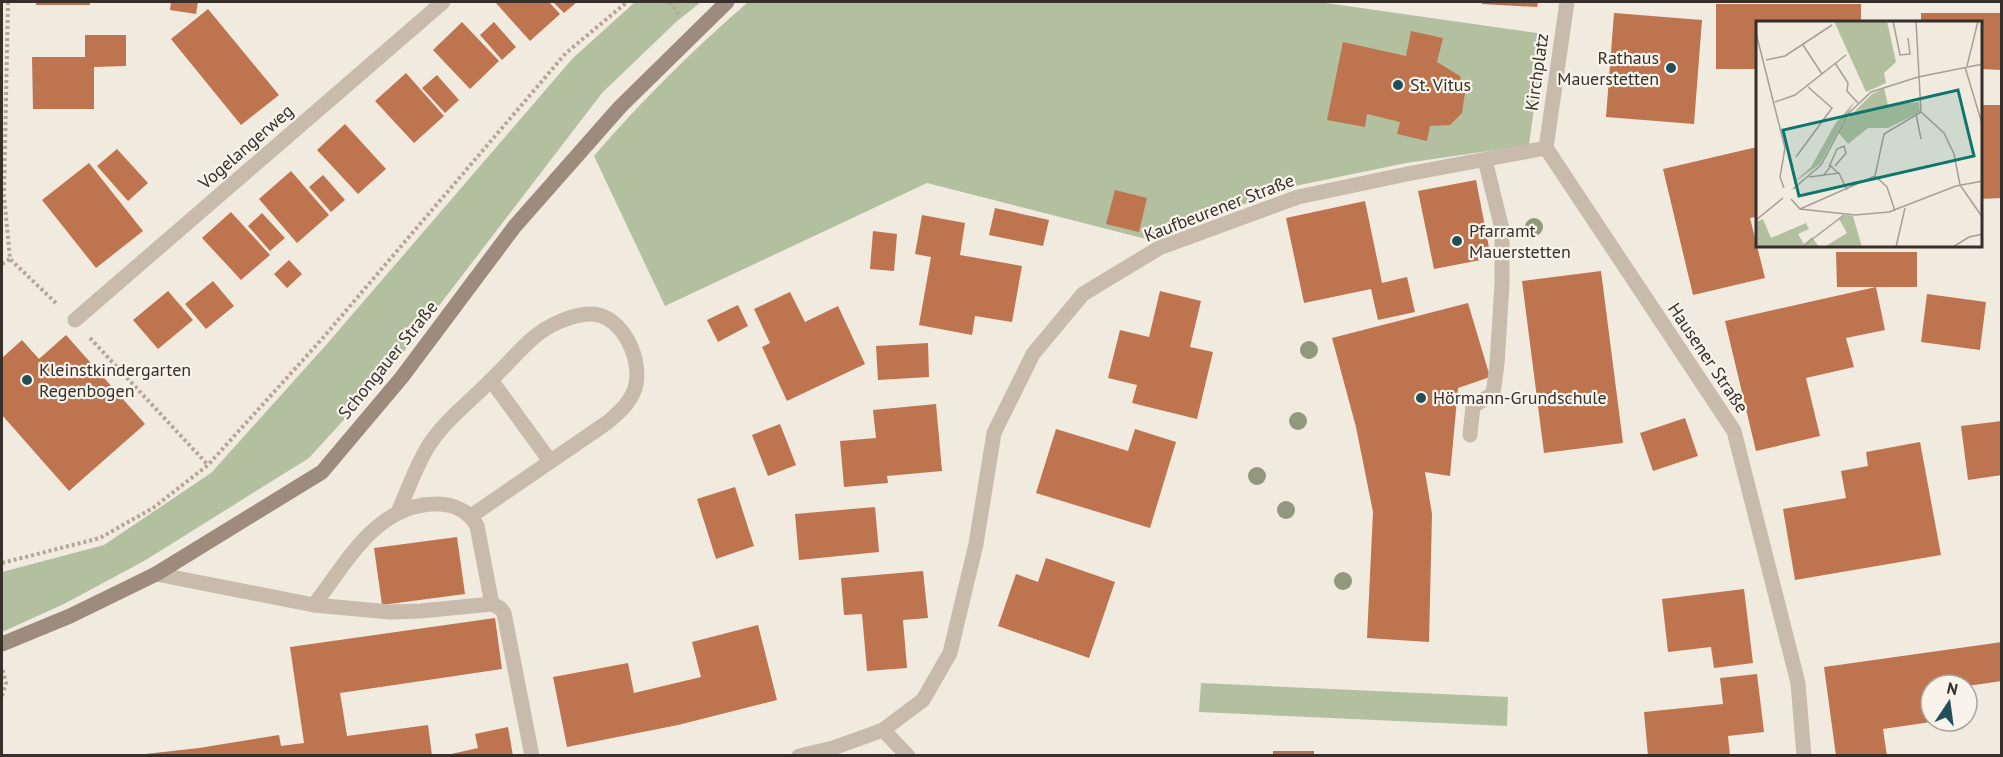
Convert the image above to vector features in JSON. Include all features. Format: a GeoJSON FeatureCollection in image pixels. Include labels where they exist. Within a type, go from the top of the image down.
{"type":"FeatureCollection","features":[{"type":"Feature","properties":{"kind":"main road","name":"Schongauer Straße"},"geometry":{"type":"LineString","coordinates":[[2,644],[70,616],[156,574],[322,472],[402,377],[515,226],[620,106],[728,2]]}},
{"type":"Feature","properties":{"kind":"street","name":"Vogelangerweg"},"geometry":{"type":"LineString","coordinates":[[75,320],[443,2]]}},
{"type":"Feature","properties":{"kind":"street","name":"Kirchplatz"},"geometry":{"type":"LineString","coordinates":[[1546,148],[1567,2]]}},
{"type":"Feature","properties":{"kind":"street","name":"Kaufbeurener Straße"},"geometry":{"type":"LineString","coordinates":[[799,756],[883,730],[923,700],[950,653],[976,544],[994,433],[1033,354],[1083,294],[1159,248],[1299,197],[1546,148]]}},
{"type":"Feature","properties":{"kind":"street","name":"Hausener Straße"},"geometry":{"type":"LineString","coordinates":[[1546,148],[1734,431],[1798,683],[1804,756]]}},
{"type":"Feature","properties":{"kind":"street"},"geometry":{"type":"LineString","coordinates":[[1470,435],[1473,406],[1493,394],[1501,295],[1502,229],[1485,160]]}},
{"type":"Feature","properties":{"kind":"street"},"geometry":{"type":"LineString","coordinates":[[398,512],[426,449],[445,426],[533,338],[569,318],[590,314],[603,315],[615,323],[627,339],[637,375],[634,390],[624,407],[608,422],[471,516]]}},
{"type":"Feature","properties":{"kind":"street"},"geometry":{"type":"LineString","coordinates":[[491,380],[550,461]]}},
{"type":"Feature","properties":{"kind":"street"},"geometry":{"type":"LineString","coordinates":[[314,605],[364,539],[385,520],[410,507],[427,504],[444,504],[460,508],[471,516],[477,526],[492,604]]}},
{"type":"Feature","properties":{"kind":"street"},"geometry":{"type":"LineString","coordinates":[[156,574],[314,605],[390,612],[492,604],[500,608],[504,614],[532,756]]}},
{"type":"Feature","properties":{"kind":"street"},"geometry":{"type":"LineString","coordinates":[[883,730],[908,756]]}},
{"type":"Feature","properties":{"kind":"path"},"geometry":{"type":"LineString","coordinates":[[8,2],[4,195],[10,259],[75,320],[208,465]]}},
{"type":"Feature","properties":{"kind":"path"},"geometry":{"type":"LineString","coordinates":[[2,563],[100,538],[153,507],[208,465],[321,340],[566,53],[627,2]]}},
{"type":"Feature","properties":{"kind":"path"},"geometry":{"type":"LineString","coordinates":[[2,264],[10,259]]}},
{"type":"Feature","properties":{"kind":"path"},"geometry":{"type":"LineString","coordinates":[[2,667],[6,683],[2,696]]}},
{"type":"Feature","properties":{"kind":"green space"},"geometry":{"type":"Polygon","coordinates":[[[635,2],[701,2],[676,22],[602,93],[392,367],[309,458],[144,561],[64,604],[2,632],[2,572],[104,545],[211,473],[326,345],[573,58],[635,2]]]}},
{"type":"Feature","properties":{"kind":"green space"},"geometry":{"type":"Polygon","coordinates":[[[748,2],[1319,2],[1544,34],[1529,145],[1406,163],[1295,186],[1146,239],[927,183],[665,306],[594,156],[668,76],[748,2]]]}},
{"type":"Feature","properties":{"kind":"green space"},"geometry":{"type":"Polygon","coordinates":[[[1201,683],[1508,697],[1507,726],[1199,712],[1201,683]]]}},
{"type":"Feature","properties":{"kind":"building"},"geometry":{"type":"Polygon","coordinates":[[[36,2],[90,2],[90,5],[36,5],[36,2]]]}},
{"type":"Feature","properties":{"kind":"building"},"geometry":{"type":"Polygon","coordinates":[[[171,2],[198,2],[196,14],[170,10],[171,2]]]}},
{"type":"Feature","properties":{"kind":"building"},"geometry":{"type":"Polygon","coordinates":[[[495,2],[549,2],[560,14],[530,41],[495,2]]]}},
{"type":"Feature","properties":{"kind":"building"},"geometry":{"type":"Polygon","coordinates":[[[553,2],[577,2],[564,13],[553,2]]]}},
{"type":"Feature","properties":{"kind":"building"},"geometry":{"type":"Polygon","coordinates":[[[1482,2],[1538,2],[1537,7],[1482,4],[1482,2]]]}},
{"type":"Feature","properties":{"kind":"building"},"geometry":{"type":"Polygon","coordinates":[[[1716,4],[1861,4],[1861,21],[1756,21],[1756,69],[1716,69],[1716,4]]]}},
{"type":"Feature","properties":{"kind":"building"},"geometry":{"type":"Polygon","coordinates":[[[208,9],[279,95],[241,125],[171,39],[208,9]]]}},
{"type":"Feature","properties":{"kind":"building"},"geometry":{"type":"Polygon","coordinates":[[[1614,13],[1702,20],[1694,124],[1606,117],[1614,13]]]}},
{"type":"Feature","properties":{"kind":"building"},"geometry":{"type":"Polygon","coordinates":[[[1921,13],[2002,13],[2002,70],[1982,69],[1982,21],[1921,21],[1921,13]]]}},
{"type":"Feature","properties":{"kind":"building"},"geometry":{"type":"Polygon","coordinates":[[[462,22],[499,61],[470,89],[433,50],[462,22]]]}},
{"type":"Feature","properties":{"kind":"building"},"geometry":{"type":"Polygon","coordinates":[[[494,22],[516,47],[502,60],[480,35],[494,22]]]}},
{"type":"Feature","properties":{"kind":"building","name":"St. Vitus"},"geometry":{"type":"Polygon","coordinates":[[[1411,31],[1443,38],[1437,62],[1460,76],[1465,93],[1462,113],[1450,125],[1430,126],[1427,141],[1397,134],[1400,122],[1367,114],[1365,127],[1327,120],[1343,42],[1406,56],[1411,31]]]}},
{"type":"Feature","properties":{"kind":"building"},"geometry":{"type":"Polygon","coordinates":[[[85,35],[126,35],[126,66],[94,67],[94,109],[33,109],[32,57],[85,57],[85,35]]]}},
{"type":"Feature","properties":{"kind":"building"},"geometry":{"type":"Polygon","coordinates":[[[406,73],[444,116],[414,143],[375,101],[406,73]]]}},
{"type":"Feature","properties":{"kind":"building"},"geometry":{"type":"Polygon","coordinates":[[[437,75],[459,100],[445,113],[422,88],[437,75]]]}},
{"type":"Feature","properties":{"kind":"building"},"geometry":{"type":"Polygon","coordinates":[[[1982,105],[2002,105],[2002,198],[1982,199],[1982,105]]]}},
{"type":"Feature","properties":{"kind":"building"},"geometry":{"type":"Polygon","coordinates":[[[345,124],[386,169],[358,194],[317,150],[345,124]]]}},
{"type":"Feature","properties":{"kind":"building"},"geometry":{"type":"Polygon","coordinates":[[[1756,147],[1756,217],[1750,218],[1765,278],[1693,295],[1663,169],[1756,147]]]}},
{"type":"Feature","properties":{"kind":"building"},"geometry":{"type":"Polygon","coordinates":[[[117,149],[148,183],[128,201],[97,166],[117,149]]]}},
{"type":"Feature","properties":{"kind":"building"},"geometry":{"type":"Polygon","coordinates":[[[89,163],[143,231],[96,268],[42,200],[89,163]]]}},
{"type":"Feature","properties":{"kind":"building"},"geometry":{"type":"Polygon","coordinates":[[[291,171],[329,215],[297,243],[259,199],[291,171]]]}},
{"type":"Feature","properties":{"kind":"building"},"geometry":{"type":"Polygon","coordinates":[[[323,175],[345,200],[331,212],[309,187],[323,175]]]}},
{"type":"Feature","properties":{"kind":"building"},"geometry":{"type":"Polygon","coordinates":[[[1476,180],[1491,258],[1434,269],[1418,191],[1476,180]]]}},
{"type":"Feature","properties":{"kind":"building"},"geometry":{"type":"Polygon","coordinates":[[[1115,190],[1147,198],[1139,232],[1106,224],[1115,190]]]}},
{"type":"Feature","properties":{"kind":"building"},"geometry":{"type":"Polygon","coordinates":[[[1365,201],[1382,283],[1407,277],[1415,312],[1378,320],[1371,289],[1304,303],[1286,218],[1365,201]]]}},
{"type":"Feature","properties":{"kind":"building"},"geometry":{"type":"Polygon","coordinates":[[[995,208],[1049,220],[1043,246],[989,235],[995,208]]]}},
{"type":"Feature","properties":{"kind":"building"},"geometry":{"type":"Polygon","coordinates":[[[231,212],[270,255],[241,280],[202,238],[231,212]]]}},
{"type":"Feature","properties":{"kind":"building"},"geometry":{"type":"Polygon","coordinates":[[[262,213],[285,238],[270,251],[248,226],[262,213]]]}},
{"type":"Feature","properties":{"kind":"building"},"geometry":{"type":"Polygon","coordinates":[[[922,215],[965,223],[960,255],[1022,266],[1012,322],[975,316],[972,335],[919,325],[931,257],[915,254],[922,215]]]}},
{"type":"Feature","properties":{"kind":"building"},"geometry":{"type":"Polygon","coordinates":[[[873,231],[897,234],[894,271],[870,269],[873,231]]]}},
{"type":"Feature","properties":{"kind":"building"},"geometry":{"type":"Polygon","coordinates":[[[1836,252],[1917,252],[1917,287],[1837,287],[1836,252]]]}},
{"type":"Feature","properties":{"kind":"building"},"geometry":{"type":"Polygon","coordinates":[[[289,260],[302,274],[287,288],[274,274],[289,260]]]}},
{"type":"Feature","properties":{"kind":"building"},"geometry":{"type":"Polygon","coordinates":[[[1601,271],[1623,443],[1544,453],[1522,281],[1601,271]]]}},
{"type":"Feature","properties":{"kind":"building"},"geometry":{"type":"Polygon","coordinates":[[[213,281],[234,306],[206,329],[185,304],[213,281]]]}},
{"type":"Feature","properties":{"kind":"building"},"geometry":{"type":"Polygon","coordinates":[[[1876,287],[1885,330],[1846,338],[1854,367],[1806,378],[1820,436],[1756,451],[1725,321],[1876,287]]]}},
{"type":"Feature","properties":{"kind":"building"},"geometry":{"type":"Polygon","coordinates":[[[168,291],[193,320],[158,349],[133,320],[168,291]]]}},
{"type":"Feature","properties":{"kind":"building"},"geometry":{"type":"Polygon","coordinates":[[[1160,291],[1201,301],[1190,347],[1213,352],[1197,419],[1132,403],[1137,385],[1108,378],[1120,330],[1149,337],[1160,291]]]}},
{"type":"Feature","properties":{"kind":"building"},"geometry":{"type":"Polygon","coordinates":[[[790,292],[805,322],[838,306],[865,364],[787,401],[762,347],[770,343],[754,309],[790,292]]]}},
{"type":"Feature","properties":{"kind":"building"},"geometry":{"type":"Polygon","coordinates":[[[1927,294],[1986,302],[1980,350],[1921,342],[1927,294]]]}},
{"type":"Feature","properties":{"kind":"building"},"geometry":{"type":"Polygon","coordinates":[[[1468,303],[1490,377],[1458,388],[1450,476],[1425,472],[1432,514],[1429,642],[1367,638],[1373,512],[1356,427],[1332,338],[1468,303]]]}},
{"type":"Feature","properties":{"kind":"building"},"geometry":{"type":"Polygon","coordinates":[[[738,305],[748,326],[718,342],[707,320],[738,305]]]}},
{"type":"Feature","properties":{"kind":"building"},"geometry":{"type":"Polygon","coordinates":[[[66,335],[145,424],[69,491],[2,415],[2,358],[22,340],[39,359],[66,335]]]}},
{"type":"Feature","properties":{"kind":"building"},"geometry":{"type":"Polygon","coordinates":[[[928,343],[929,377],[878,380],[876,346],[928,343]]]}},
{"type":"Feature","properties":{"kind":"building"},"geometry":{"type":"Polygon","coordinates":[[[936,404],[942,471],[887,476],[888,483],[844,487],[840,441],[876,438],[873,410],[936,404]]]}},
{"type":"Feature","properties":{"kind":"building"},"geometry":{"type":"Polygon","coordinates":[[[1685,418],[1698,456],[1653,471],[1640,433],[1685,418]]]}},
{"type":"Feature","properties":{"kind":"building"},"geometry":{"type":"Polygon","coordinates":[[[2002,421],[2002,475],[1968,480],[1961,426],[2002,421]]]}},
{"type":"Feature","properties":{"kind":"building"},"geometry":{"type":"Polygon","coordinates":[[[780,424],[796,465],[768,476],[752,435],[780,424]]]}},
{"type":"Feature","properties":{"kind":"building"},"geometry":{"type":"Polygon","coordinates":[[[1056,429],[1128,451],[1135,429],[1176,442],[1150,528],[1036,493],[1056,429]]]}},
{"type":"Feature","properties":{"kind":"building"},"geometry":{"type":"Polygon","coordinates":[[[1920,442],[1941,555],[1795,580],[1783,509],[1846,498],[1841,471],[1868,466],[1866,452],[1920,442]]]}},
{"type":"Feature","properties":{"kind":"building"},"geometry":{"type":"Polygon","coordinates":[[[735,487],[754,546],[716,559],[697,499],[735,487]]]}},
{"type":"Feature","properties":{"kind":"building"},"geometry":{"type":"Polygon","coordinates":[[[875,507],[879,552],[799,560],[795,514],[875,507]]]}},
{"type":"Feature","properties":{"kind":"building"},"geometry":{"type":"Polygon","coordinates":[[[457,537],[465,594],[382,605],[374,548],[457,537]]]}},
{"type":"Feature","properties":{"kind":"building"},"geometry":{"type":"Polygon","coordinates":[[[1046,558],[1115,582],[1089,658],[998,626],[1016,574],[1038,582],[1046,558]]]}},
{"type":"Feature","properties":{"kind":"building"},"geometry":{"type":"Polygon","coordinates":[[[923,571],[928,618],[903,620],[907,668],[867,671],[862,614],[844,615],[841,578],[923,571]]]}},
{"type":"Feature","properties":{"kind":"building"},"geometry":{"type":"Polygon","coordinates":[[[1744,589],[1753,663],[1714,668],[1711,647],[1668,652],[1662,599],[1744,589]]]}},
{"type":"Feature","properties":{"kind":"building"},"geometry":{"type":"Polygon","coordinates":[[[495,618],[502,669],[340,693],[347,736],[428,725],[432,756],[145,756],[145,754],[279,735],[281,746],[304,743],[290,647],[495,618]]]}},
{"type":"Feature","properties":{"kind":"building"},"geometry":{"type":"Polygon","coordinates":[[[758,625],[777,700],[678,725],[567,747],[553,677],[628,663],[634,693],[701,677],[692,642],[758,625]]]}},
{"type":"Feature","properties":{"kind":"building"},"geometry":{"type":"Polygon","coordinates":[[[2002,642],[2002,681],[1979,684],[1979,673],[1919,673],[1919,724],[1883,729],[1887,756],[1836,756],[1824,667],[2002,642]]]}},
{"type":"Feature","properties":{"kind":"building"},"geometry":{"type":"Polygon","coordinates":[[[1757,674],[1764,732],[1728,736],[1730,756],[1648,756],[1644,712],[1723,704],[1720,678],[1757,674]]]}},
{"type":"Feature","properties":{"kind":"building"},"geometry":{"type":"Polygon","coordinates":[[[508,727],[513,756],[442,756],[478,748],[475,734],[508,727]]]}},
{"type":"Feature","properties":{"kind":"building"},"geometry":{"type":"Polygon","coordinates":[[[1273,751],[1314,751],[1314,756],[1273,756],[1273,751]]]}},
{"type":"Feature","properties":{"kind":"place","name":"Rathaus Mauerstetten"},"geometry":{"type":"Point","coordinates":[1671,68]}},
{"type":"Feature","properties":{"kind":"place","name":"St. Vitus"},"geometry":{"type":"Point","coordinates":[1398,85]}},
{"type":"Feature","properties":{"kind":"place","name":"Pfarramt Mauerstetten"},"geometry":{"type":"Point","coordinates":[1457,241]}},
{"type":"Feature","properties":{"kind":"place","name":"Kleinstkindergarten Regenbogen"},"geometry":{"type":"Point","coordinates":[27,380]}},
{"type":"Feature","properties":{"kind":"place","name":"Hörmann-Grundschule"},"geometry":{"type":"Point","coordinates":[1421,398]}}]}
